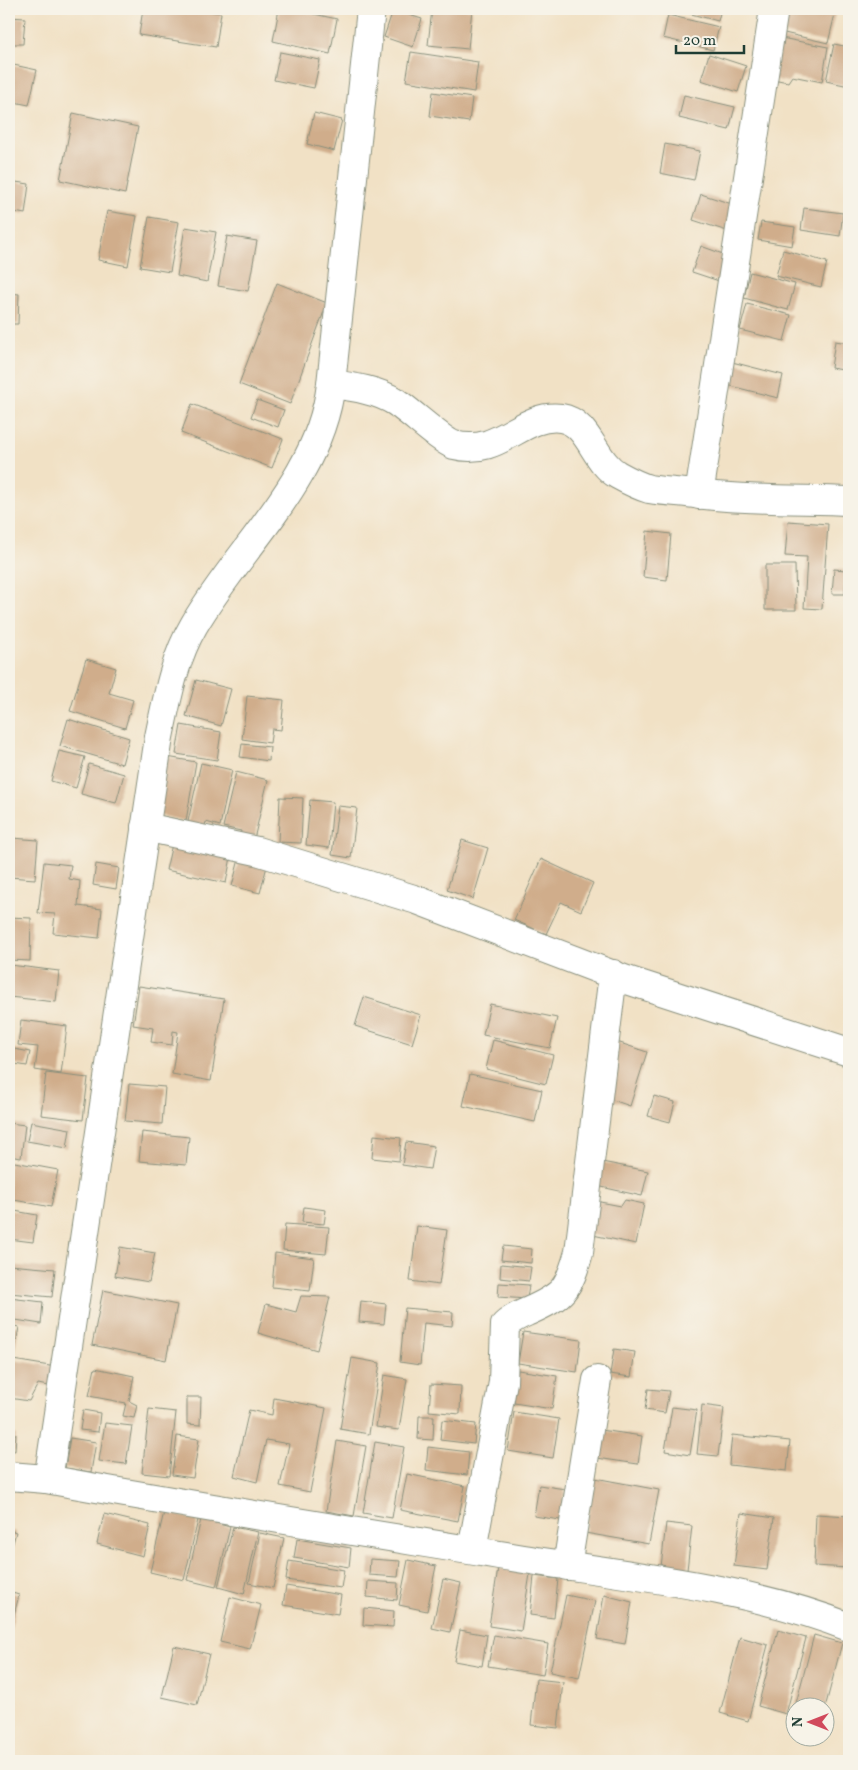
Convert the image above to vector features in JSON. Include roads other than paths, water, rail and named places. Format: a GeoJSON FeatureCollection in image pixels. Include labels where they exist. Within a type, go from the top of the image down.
{"type":"FeatureCollection","features":[{"type":"Feature","properties":{"kind":"street"},"geometry":{"type":"LineString","coordinates":[[46,1480],[159,737],[180,656],[193,627],[223,579],[307,462],[324,419],[331,384],[371,9]]}},
{"type":"Feature","properties":{"kind":"street"},"geometry":{"type":"LineString","coordinates":[[699,495],[774,9]]}},
{"type":"Feature","properties":{"kind":"street"},"geometry":{"type":"LineString","coordinates":[[331,384],[357,388],[395,401],[453,444],[474,446],[492,444],[513,434],[531,421],[547,417],[563,418],[575,424],[601,461],[616,474],[648,488],[699,495],[849,501]]}},
{"type":"Feature","properties":{"kind":"street"},"geometry":{"type":"LineString","coordinates":[[145,827],[258,851],[417,900],[613,974],[849,1052]]}},
{"type":"Feature","properties":{"kind":"street"},"geometry":{"type":"LineString","coordinates":[[472,1550],[502,1382],[505,1325],[511,1319],[556,1299],[572,1277],[579,1252],[613,974]]}},
{"type":"Feature","properties":{"kind":"street"},"geometry":{"type":"LineString","coordinates":[[567,1566],[597,1380]]}},
{"type":"Feature","properties":{"kind":"street"},"geometry":{"type":"LineString","coordinates":[[9,1476],[46,1480],[693,1586],[795,1608],[849,1625]]}}]}
